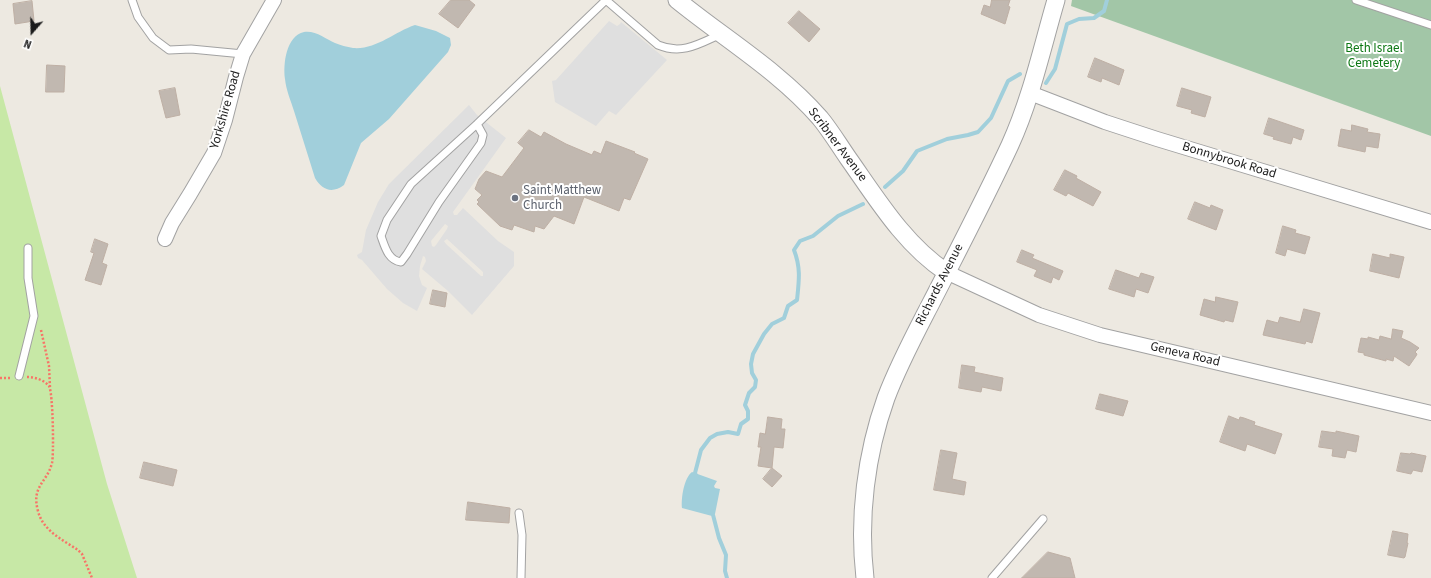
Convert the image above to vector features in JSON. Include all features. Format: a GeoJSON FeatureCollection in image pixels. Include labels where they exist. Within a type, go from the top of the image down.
{"type":"FeatureCollection","features":[{"type":"Feature","properties":{"kind":"street","name":"Yorkshire Road"},"geometry":{"type":"LineString","coordinates":[[165,239],[172,223],[214,153],[225,120],[243,54],[274,0]]}},
{"type":"Feature","properties":{"kind":"street","name":"Scribner Avenue"},"geometry":{"type":"LineString","coordinates":[[677,0],[769,70],[805,103],[820,119],[881,206],[904,234],[931,262],[946,272]]}},
{"type":"Feature","properties":{"kind":"street","name":"Richards Avenue"},"geometry":{"type":"LineString","coordinates":[[865,578],[862,528],[864,496],[873,444],[886,399],[902,360],[1010,144],[1030,93],[1056,0]]}},
{"type":"Feature","properties":{"kind":"street","name":"Bonnybrook Road"},"geometry":{"type":"LineString","coordinates":[[1030,93],[1105,122],[1157,139],[1431,222]]}},
{"type":"Feature","properties":{"kind":"street","name":"Geneva Road"},"geometry":{"type":"LineString","coordinates":[[946,272],[1039,315],[1100,335],[1431,413]]}},
{"type":"Feature","properties":{"kind":"lane"},"geometry":{"type":"LineString","coordinates":[[132,0],[138,17],[153,38],[169,50],[191,49],[243,54]]}},
{"type":"Feature","properties":{"kind":"lane"},"geometry":{"type":"LineString","coordinates":[[477,124],[483,135],[480,143],[439,202],[407,254],[401,262],[395,261],[388,254],[381,236],[387,220],[411,184],[477,124],[606,0],[658,45],[673,50],[684,49],[701,44],[722,34]]}},
{"type":"Feature","properties":{"kind":"lane"},"geometry":{"type":"LineString","coordinates":[[1356,0],[1431,25]]}},
{"type":"Feature","properties":{"kind":"lane"},"geometry":{"type":"LineString","coordinates":[[19,376],[34,316],[28,278],[28,248]]}},
{"type":"Feature","properties":{"kind":"lane"},"geometry":{"type":"LineString","coordinates":[[519,513],[522,535],[521,578]]}},
{"type":"Feature","properties":{"kind":"lane"},"geometry":{"type":"LineString","coordinates":[[992,578],[1043,519]]}},
{"type":"Feature","properties":{"kind":"path"},"geometry":{"type":"LineString","coordinates":[[34,316],[44,342],[49,366],[53,456],[50,470],[38,487],[36,496],[38,511],[42,522],[51,532],[82,554],[92,578]]}},
{"type":"Feature","properties":{"kind":"path"},"geometry":{"type":"LineString","coordinates":[[0,378],[19,376],[39,379],[50,389]]}},
{"type":"Feature","properties":{"kind":"green space","name":"Beth Israel Cemetery"},"geometry":{"type":"Polygon","coordinates":[[[1072,0],[1431,0],[1431,136],[1071,6],[1072,0]]]}},
{"type":"Feature","properties":{"kind":"green space"},"geometry":{"type":"Polygon","coordinates":[[[0,86],[107,484],[137,578],[0,578],[0,86]]]}},
{"type":"Feature","properties":{"kind":"shaded area"},"geometry":{"type":"Polygon","coordinates":[[[609,21],[617,26],[621,22],[667,60],[616,115],[609,111],[596,126],[555,102],[552,81],[556,80],[609,21]]]}},
{"type":"Feature","properties":{"kind":"shaded area"},"geometry":{"type":"Polygon","coordinates":[[[469,105],[477,115],[506,138],[453,212],[454,215],[457,215],[463,208],[498,241],[514,252],[514,266],[472,315],[448,291],[422,269],[426,261],[425,257],[423,256],[419,276],[422,285],[427,288],[417,311],[403,303],[387,289],[362,260],[358,258],[357,255],[362,252],[366,230],[378,202],[389,184],[469,105]],[[445,224],[431,241],[432,246],[434,247],[436,245],[447,229],[448,226],[445,224]],[[447,239],[444,241],[446,244],[481,276],[483,276],[483,272],[447,239]]]}},
{"type":"Feature","properties":{"kind":"water"},"geometry":{"type":"Polygon","coordinates":[[[415,25],[436,31],[450,38],[451,45],[448,52],[389,119],[361,143],[344,185],[340,188],[331,190],[324,188],[315,178],[286,87],[285,59],[293,39],[304,32],[312,32],[341,45],[361,48],[377,43],[415,25]]]}},
{"type":"Feature","properties":{"kind":"water"},"geometry":{"type":"Polygon","coordinates":[[[692,472],[717,481],[714,486],[715,488],[720,489],[715,514],[712,516],[682,508],[684,488],[689,475],[692,472]]]}},
{"type":"Feature","properties":{"kind":"building"},"geometry":{"type":"Polygon","coordinates":[[[451,0],[469,0],[475,5],[458,28],[439,14],[451,0]]]}},
{"type":"Feature","properties":{"kind":"building"},"geometry":{"type":"Polygon","coordinates":[[[992,0],[1010,0],[1008,6],[1010,7],[1005,24],[981,14],[984,5],[990,7],[992,0]]]}},
{"type":"Feature","properties":{"kind":"building"},"geometry":{"type":"Polygon","coordinates":[[[32,1],[34,21],[15,24],[13,4],[32,1]]]}},
{"type":"Feature","properties":{"kind":"building"},"geometry":{"type":"Polygon","coordinates":[[[799,11],[820,29],[809,42],[788,23],[799,11]]]}},
{"type":"Feature","properties":{"kind":"building"},"geometry":{"type":"Polygon","coordinates":[[[1095,58],[1124,70],[1119,85],[1102,78],[1101,82],[1088,77],[1095,58]]]}},
{"type":"Feature","properties":{"kind":"building"},"geometry":{"type":"Polygon","coordinates":[[[47,65],[65,66],[64,92],[46,92],[47,65]]]}},
{"type":"Feature","properties":{"kind":"building"},"geometry":{"type":"Polygon","coordinates":[[[175,88],[180,115],[166,118],[159,91],[175,88]]]}},
{"type":"Feature","properties":{"kind":"building"},"geometry":{"type":"Polygon","coordinates":[[[1182,88],[1211,97],[1205,117],[1191,113],[1192,110],[1177,106],[1182,88]]]}},
{"type":"Feature","properties":{"kind":"building"},"geometry":{"type":"Polygon","coordinates":[[[1269,118],[1304,130],[1301,140],[1293,137],[1291,144],[1273,139],[1274,137],[1264,134],[1269,118]]]}},
{"type":"Feature","properties":{"kind":"building"},"geometry":{"type":"Polygon","coordinates":[[[1352,125],[1368,129],[1367,132],[1380,134],[1378,148],[1366,146],[1365,152],[1338,146],[1341,129],[1351,131],[1352,125]]]}},
{"type":"Feature","properties":{"kind":"building"},"geometry":{"type":"Polygon","coordinates":[[[529,130],[541,137],[544,132],[566,144],[592,155],[594,151],[601,154],[606,141],[635,152],[634,153],[648,159],[630,200],[624,198],[619,211],[584,197],[574,224],[554,216],[544,229],[535,226],[534,232],[514,225],[512,230],[500,226],[477,204],[479,202],[477,200],[482,195],[475,189],[479,179],[486,171],[502,177],[524,148],[518,143],[529,130]]]}},
{"type":"Feature","properties":{"kind":"building"},"geometry":{"type":"Polygon","coordinates":[[[1065,170],[1101,192],[1093,206],[1068,193],[1066,196],[1054,190],[1065,170]]]}},
{"type":"Feature","properties":{"kind":"building"},"geometry":{"type":"Polygon","coordinates":[[[1195,202],[1210,208],[1211,205],[1223,210],[1216,230],[1188,219],[1195,202]]]}},
{"type":"Feature","properties":{"kind":"building"},"geometry":{"type":"Polygon","coordinates":[[[1283,226],[1296,230],[1295,233],[1310,237],[1305,254],[1287,249],[1285,256],[1276,253],[1283,226]]]}},
{"type":"Feature","properties":{"kind":"building"},"geometry":{"type":"Polygon","coordinates":[[[95,239],[108,244],[102,263],[107,265],[101,285],[85,280],[94,253],[91,252],[95,239]]]}},
{"type":"Feature","properties":{"kind":"building"},"geometry":{"type":"Polygon","coordinates":[[[1022,250],[1034,255],[1032,258],[1063,271],[1059,280],[1053,277],[1051,283],[1034,276],[1037,270],[1017,262],[1022,250]]]}},
{"type":"Feature","properties":{"kind":"building"},"geometry":{"type":"Polygon","coordinates":[[[1373,254],[1390,258],[1390,254],[1404,257],[1399,278],[1370,271],[1373,254]]]}},
{"type":"Feature","properties":{"kind":"building"},"geometry":{"type":"Polygon","coordinates":[[[1116,270],[1139,278],[1141,273],[1154,277],[1148,293],[1136,289],[1134,297],[1109,289],[1116,270]]]}},
{"type":"Feature","properties":{"kind":"building"},"geometry":{"type":"Polygon","coordinates":[[[433,290],[447,293],[445,307],[430,304],[433,290]]]}},
{"type":"Feature","properties":{"kind":"building"},"geometry":{"type":"Polygon","coordinates":[[[1216,297],[1238,302],[1233,322],[1225,320],[1224,322],[1200,315],[1204,299],[1215,302],[1216,297]]]}},
{"type":"Feature","properties":{"kind":"building"},"geometry":{"type":"Polygon","coordinates":[[[1304,309],[1320,313],[1312,343],[1306,341],[1305,344],[1263,335],[1267,320],[1278,323],[1280,317],[1300,322],[1304,309]]]}},
{"type":"Feature","properties":{"kind":"building"},"geometry":{"type":"Polygon","coordinates":[[[1393,329],[1403,331],[1401,338],[1419,348],[1415,352],[1417,354],[1409,366],[1394,356],[1393,361],[1386,359],[1386,361],[1358,352],[1361,338],[1368,339],[1368,337],[1379,340],[1380,336],[1391,339],[1393,329]]]}},
{"type":"Feature","properties":{"kind":"building"},"geometry":{"type":"Polygon","coordinates":[[[962,365],[975,367],[974,372],[1003,378],[1001,391],[982,387],[981,392],[959,388],[962,365]]]}},
{"type":"Feature","properties":{"kind":"building"},"geometry":{"type":"Polygon","coordinates":[[[1100,394],[1128,401],[1123,416],[1096,409],[1100,394]]]}},
{"type":"Feature","properties":{"kind":"building"},"geometry":{"type":"Polygon","coordinates":[[[1229,416],[1239,420],[1240,417],[1244,418],[1255,422],[1254,425],[1282,434],[1275,454],[1247,444],[1245,451],[1220,442],[1229,416]]]}},
{"type":"Feature","properties":{"kind":"building"},"geometry":{"type":"Polygon","coordinates":[[[768,417],[782,419],[781,429],[785,429],[783,448],[774,447],[772,468],[758,466],[761,447],[758,447],[760,433],[765,434],[768,417]]]}},
{"type":"Feature","properties":{"kind":"building"},"geometry":{"type":"Polygon","coordinates":[[[1322,431],[1336,433],[1336,431],[1359,436],[1356,452],[1347,450],[1345,458],[1332,456],[1333,449],[1319,447],[1322,431]]]}},
{"type":"Feature","properties":{"kind":"building"},"geometry":{"type":"Polygon","coordinates":[[[941,450],[957,453],[952,479],[966,482],[964,495],[934,490],[941,450]]]}},
{"type":"Feature","properties":{"kind":"building"},"geometry":{"type":"Polygon","coordinates":[[[1401,453],[1426,456],[1422,472],[1413,470],[1411,474],[1397,471],[1401,453]]]}},
{"type":"Feature","properties":{"kind":"building"},"geometry":{"type":"Polygon","coordinates":[[[144,462],[177,470],[173,486],[140,478],[144,462]]]}},
{"type":"Feature","properties":{"kind":"building"},"geometry":{"type":"Polygon","coordinates":[[[772,468],[782,476],[772,487],[763,479],[772,468]]]}},
{"type":"Feature","properties":{"kind":"building"},"geometry":{"type":"Polygon","coordinates":[[[468,502],[510,508],[509,523],[466,520],[468,502]]]}},
{"type":"Feature","properties":{"kind":"building"},"geometry":{"type":"Polygon","coordinates":[[[1393,531],[1408,534],[1408,543],[1404,558],[1388,555],[1393,531]]]}},
{"type":"Feature","properties":{"kind":"building"},"geometry":{"type":"Polygon","coordinates":[[[1048,552],[1070,558],[1075,578],[1022,578],[1048,552]]]}},
{"type":"Feature","properties":{"kind":"waterway"},"geometry":{"type":"LineString","coordinates":[[1046,83],[1055,69],[1067,24],[1079,19],[1094,18],[1104,11],[1107,0]]}},
{"type":"Feature","properties":{"kind":"waterway"},"geometry":{"type":"LineString","coordinates":[[885,187],[903,171],[917,151],[947,139],[978,132],[991,118],[1008,81],[1020,74]]}},
{"type":"Feature","properties":{"kind":"waterway"},"geometry":{"type":"LineString","coordinates":[[697,478],[695,473],[701,450],[710,438],[717,434],[728,432],[738,434],[741,424],[748,419],[748,411],[745,405],[749,393],[755,387],[756,380],[752,373],[751,364],[753,354],[764,334],[772,324],[784,318],[788,306],[797,300],[799,269],[794,250],[800,241],[813,236],[838,216],[863,204]]}},
{"type":"Feature","properties":{"kind":"waterway"},"geometry":{"type":"LineString","coordinates":[[712,511],[719,538],[726,555],[725,571],[727,578]]}},
{"type":"Feature","properties":{"kind":"place","name":"Saint Matthew Church"},"geometry":{"type":"Point","coordinates":[515,198]}}]}
